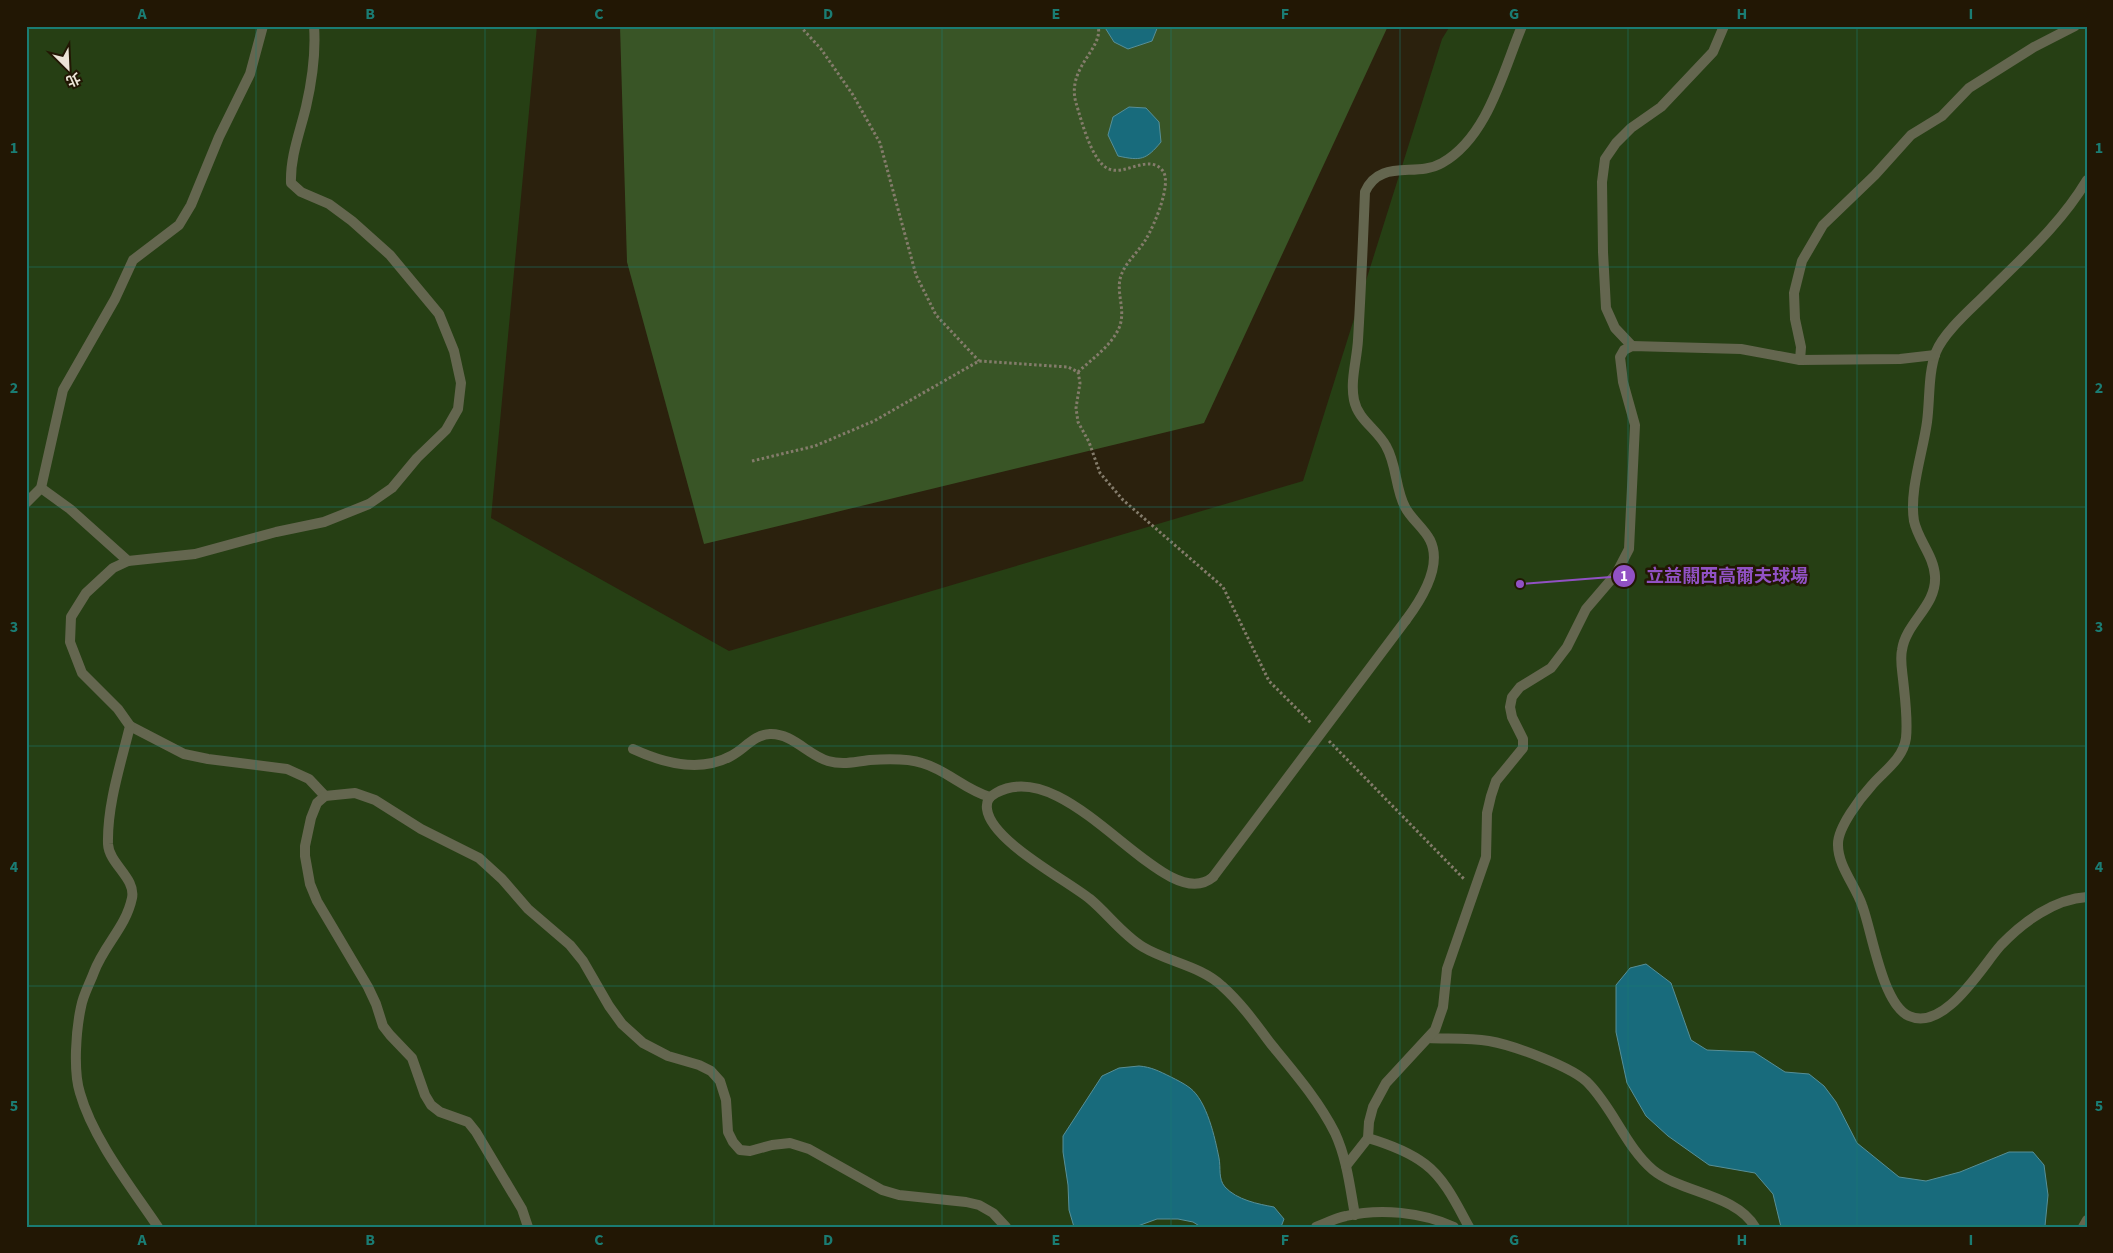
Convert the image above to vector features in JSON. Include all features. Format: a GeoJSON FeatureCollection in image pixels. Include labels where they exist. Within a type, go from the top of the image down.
{"type":"FeatureCollection","features":[{"type":"Feature","properties":{"kind":"lane"},"geometry":{"type":"LineString","coordinates":[[26,503],[41,488],[63,390],[115,299],[133,260],[179,225],[191,205],[219,137],[250,74],[263,26]]}},
{"type":"Feature","properties":{"kind":"lane"},"geometry":{"type":"LineString","coordinates":[[314,26],[316,49],[306,105],[290,168],[291,183],[301,192],[329,204],[352,221],[390,255],[439,314],[454,351],[460,383],[458,408],[446,430],[417,458],[392,488],[369,504],[324,522],[276,532],[195,554],[128,561],[113,568],[86,593],[71,617],[70,642],[82,673],[118,709],[130,726],[184,754],[287,769],[309,779],[325,796]]}},
{"type":"Feature","properties":{"kind":"lane"},"geometry":{"type":"LineString","coordinates":[[1355,1215],[1346,1166],[1334,1133],[1312,1096],[1241,1006],[1210,976],[1160,956],[1141,946],[1090,899],[1016,847],[1000,834],[988,817],[986,804],[990,797],[1001,791],[1022,787],[1043,790],[1069,801],[1143,859],[1169,876],[1191,884],[1199,885],[1207,882],[1213,877],[1420,601],[1431,573],[1434,556],[1430,541],[1405,508],[1399,492],[1392,457],[1386,444],[1366,423],[1354,401],[1353,387],[1360,314],[1365,192],[1369,182],[1377,175],[1387,172],[1430,168],[1444,162],[1462,147],[1476,131],[1493,100],[1522,26]]}},
{"type":"Feature","properties":{"kind":"lane"},"geometry":{"type":"LineString","coordinates":[[1632,346],[1615,328],[1606,308],[1602,182],[1605,159],[1616,143],[1631,128],[1660,107],[1714,52],[1724,26]]}},
{"type":"Feature","properties":{"kind":"lane"},"geometry":{"type":"LineString","coordinates":[[1800,360],[1801,347],[1795,319],[1794,293],[1802,262],[1823,225],[1875,175],[1911,135],[1942,116],[1970,88],[2034,47],[2075,26]]}},
{"type":"Feature","properties":{"kind":"lane"},"geometry":{"type":"LineString","coordinates":[[2087,180],[2048,233],[1974,306],[1937,349],[1913,506],[1915,524],[1932,562],[1935,577],[1932,597],[1908,634],[1902,648],[1906,739],[1901,753],[1873,784],[1841,830],[1837,842],[1839,854],[1862,905],[1879,964],[1890,992],[1900,1010],[1911,1017],[1934,1016],[1948,1008],[1979,975],[2000,947],[2017,930],[2041,912],[2060,903],[2087,897]]}},
{"type":"Feature","properties":{"kind":"lane"},"geometry":{"type":"LineString","coordinates":[[1346,1166],[1368,1138],[1368,1122],[1373,1107],[1386,1083],[1435,1030],[1443,1007],[1447,969],[1486,857],[1487,813],[1491,796],[1496,781],[1523,748],[1523,739],[1512,717],[1510,707],[1512,698],[1520,687],[1551,668],[1567,647],[1586,610],[1616,574],[1629,549],[1635,425],[1620,357],[1624,350],[1632,346],[1741,349],[1800,360],[1871,360],[1935,355]]}},
{"type":"Feature","properties":{"kind":"lane"},"geometry":{"type":"LineString","coordinates":[[41,488],[70,509],[128,561]]}},
{"type":"Feature","properties":{"kind":"lane"},"geometry":{"type":"LineString","coordinates":[[130,726],[113,796],[108,846],[113,861],[128,880],[132,896],[125,920],[95,968],[81,1006],[76,1050],[79,1092],[92,1124],[158,1227]]}},
{"type":"Feature","properties":{"kind":"lane"},"geometry":{"type":"LineString","coordinates":[[633,750],[656,760],[673,764],[697,765],[717,762],[732,756],[756,738],[770,734],[780,735],[814,755],[829,761],[848,763],[872,760],[922,762],[947,774],[977,793],[990,797]]}},
{"type":"Feature","properties":{"kind":"lane"},"geometry":{"type":"LineString","coordinates":[[528,1227],[522,1209],[476,1132],[468,1122],[440,1112],[431,1105],[425,1096],[412,1058],[383,1026],[368,987],[318,901],[310,884],[305,846],[311,818],[317,803],[325,796],[356,793],[375,800],[421,829],[479,858],[502,879],[528,909],[570,946],[583,961],[609,1006],[622,1024],[643,1043],[668,1056],[712,1071],[720,1081],[726,1100],[728,1132],[740,1150],[750,1151],[772,1145],[790,1143],[809,1149],[882,1190],[899,1195],[979,1205],[994,1213],[1006,1227]]}},
{"type":"Feature","properties":{"kind":"lane"},"geometry":{"type":"LineString","coordinates":[[1428,1038],[1489,1041],[1545,1059],[1568,1069],[1588,1083],[1613,1115],[1635,1149],[1653,1170],[1673,1182],[1733,1206],[1751,1220],[1755,1227]]}},
{"type":"Feature","properties":{"kind":"lane"},"geometry":{"type":"LineString","coordinates":[[1368,1138],[1399,1149],[1424,1163],[1439,1178],[1469,1227]]}},
{"type":"Feature","properties":{"kind":"lane"},"geometry":{"type":"LineString","coordinates":[[1316,1227],[1345,1216],[1406,1213],[1438,1219],[1454,1227]]}},
{"type":"Feature","properties":{"kind":"lane"},"geometry":{"type":"LineString","coordinates":[[2083,1227],[2087,1220]]}},
{"type":"Feature","properties":{"kind":"path"},"geometry":{"type":"LineString","coordinates":[[800,26],[821,49],[853,95],[880,143],[916,275],[936,315],[979,361]]}},
{"type":"Feature","properties":{"kind":"path"},"geometry":{"type":"LineString","coordinates":[[1078,372],[1107,345],[1118,328],[1122,309],[1118,288],[1122,272],[1147,238],[1160,208],[1166,182],[1164,172],[1156,165],[1141,164],[1119,170],[1109,169],[1100,162],[1091,147],[1075,100],[1075,84],[1079,68],[1098,40],[1100,32],[1098,26]]}},
{"type":"Feature","properties":{"kind":"path"},"geometry":{"type":"LineString","coordinates":[[752,461],[815,446],[874,421],[979,361],[1068,367],[1078,372]]}},
{"type":"Feature","properties":{"kind":"path"},"geometry":{"type":"LineString","coordinates":[[1078,372],[1080,383],[1076,408],[1078,422],[1100,472],[1123,500],[1223,587],[1269,680],[1317,730]]}},
{"type":"Feature","properties":{"kind":"path"},"geometry":{"type":"LineString","coordinates":[[1324,736],[1475,890]]}},
{"type":"Feature","properties":{"kind":"green space"},"geometry":{"type":"Polygon","coordinates":[[[26,26],[537,26],[491,518],[729,651],[1303,481],[1442,39],[1450,26],[2087,26],[2087,1227],[26,1227],[26,26]]]}},
{"type":"Feature","properties":{"kind":"green space"},"geometry":{"type":"Polygon","coordinates":[[[620,26],[1388,26],[1204,423],[704,544],[627,262],[620,26]]]}},
{"type":"Feature","properties":{"kind":"water"},"geometry":{"type":"Polygon","coordinates":[[[1104,26],[1158,26],[1152,41],[1128,49],[1114,42],[1104,26]]]}},
{"type":"Feature","properties":{"kind":"water"},"geometry":{"type":"Polygon","coordinates":[[[1129,107],[1146,108],[1159,122],[1161,142],[1147,156],[1138,159],[1118,156],[1108,135],[1113,117],[1129,107]]]}},
{"type":"Feature","properties":{"kind":"water"},"geometry":{"type":"Polygon","coordinates":[[[1646,964],[1671,983],[1691,1040],[1707,1050],[1754,1052],[1785,1072],[1809,1074],[1824,1086],[1836,1102],[1857,1143],[1899,1177],[1926,1181],[1960,1172],[2009,1152],[2033,1152],[2044,1165],[2048,1195],[2045,1226],[1781,1227],[1773,1194],[1755,1173],[1709,1165],[1668,1136],[1646,1116],[1627,1083],[1616,1032],[1616,985],[1630,968],[1646,964]]]}},
{"type":"Feature","properties":{"kind":"water"},"geometry":{"type":"Polygon","coordinates":[[[1139,1066],[1151,1068],[1167,1075],[1186,1085],[1196,1094],[1206,1111],[1213,1130],[1223,1184],[1235,1195],[1255,1203],[1274,1207],[1284,1219],[1281,1227],[1201,1227],[1193,1222],[1178,1219],[1157,1219],[1135,1227],[1074,1227],[1069,1210],[1063,1136],[1102,1076],[1119,1068],[1139,1066]]]}},
{"type":"Feature","properties":{"kind":"place","name":"立益關西高爾夫球場"},"geometry":{"type":"Point","coordinates":[1520,584]}}]}
